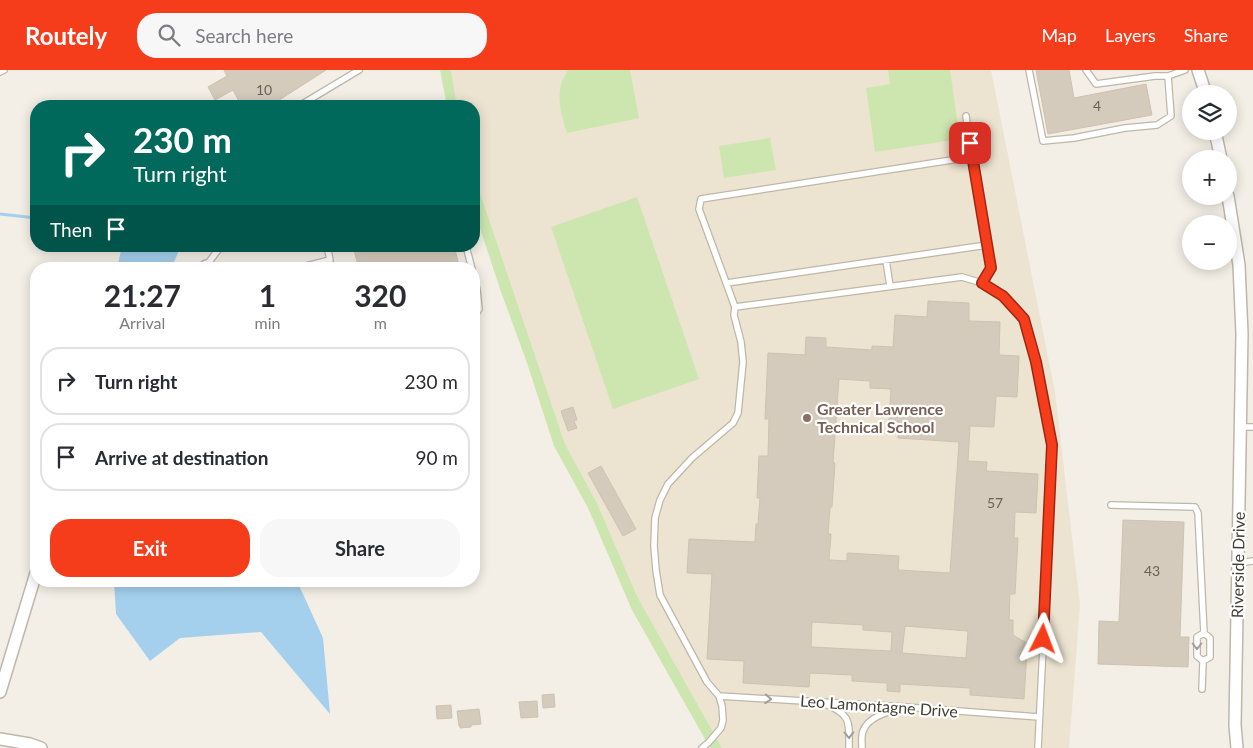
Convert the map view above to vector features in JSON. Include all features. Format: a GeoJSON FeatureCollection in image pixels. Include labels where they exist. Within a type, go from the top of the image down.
{"type":"FeatureCollection","features":[{"type":"Feature","properties":{"kind":"street"},"geometry":{"type":"LineString","coordinates":[[1198,70],[1203,85]]}},
{"type":"Feature","properties":{"kind":"street","name":"Riverside Drive"},"geometry":{"type":"LineString","coordinates":[[1229,205],[1239,265],[1242,334],[1235,725],[1237,748]]}},
{"type":"Feature","properties":{"kind":"street"},"geometry":{"type":"LineString","coordinates":[[0,692],[32,587]]}},
{"type":"Feature","properties":{"kind":"street","name":"Riverside Drive"},"geometry":{"type":"LineString","coordinates":[[1227,748],[1235,725]]}},
{"type":"Feature","properties":{"kind":"street"},"geometry":{"type":"LineString","coordinates":[[0,739],[30,744],[41,748]]}},
{"type":"Feature","properties":{"kind":"lane"},"geometry":{"type":"LineString","coordinates":[[0,72],[4,70]]}},
{"type":"Feature","properties":{"kind":"lane"},"geometry":{"type":"LineString","coordinates":[[309,100],[359,70]]}},
{"type":"Feature","properties":{"kind":"lane"},"geometry":{"type":"LineString","coordinates":[[1029,70],[1042,141],[1157,125],[1171,116],[1169,74]]}},
{"type":"Feature","properties":{"kind":"lane"},"geometry":{"type":"LineString","coordinates":[[1086,70],[1096,84],[1185,70]]}},
{"type":"Feature","properties":{"kind":"lane"},"geometry":{"type":"LineString","coordinates":[[1092,78],[1095,70]]}},
{"type":"Feature","properties":{"kind":"lane"},"geometry":{"type":"LineString","coordinates":[[966,116],[971,157],[991,268],[982,283]]}},
{"type":"Feature","properties":{"kind":"lane"},"geometry":{"type":"LineString","coordinates":[[702,748],[721,728],[723,720],[722,706],[719,696],[707,682],[660,595],[656,570],[654,518],[668,484],[692,458],[732,423],[738,413],[743,362],[741,342],[734,315],[736,307],[699,209],[701,199],[971,157]]}},
{"type":"Feature","properties":{"kind":"lane"},"geometry":{"type":"LineString","coordinates":[[727,283],[987,245]]}},
{"type":"Feature","properties":{"kind":"lane"},"geometry":{"type":"LineString","coordinates":[[322,262],[330,260],[328,252]]}},
{"type":"Feature","properties":{"kind":"lane"},"geometry":{"type":"LineString","coordinates":[[886,260],[890,286]]}},
{"type":"Feature","properties":{"kind":"lane"},"geometry":{"type":"LineString","coordinates":[[736,307],[962,277],[982,283],[1003,296],[1024,319],[1036,362],[1052,445],[1038,748]]}},
{"type":"Feature","properties":{"kind":"lane"},"geometry":{"type":"LineString","coordinates":[[1241,428],[1253,427]]}},
{"type":"Feature","properties":{"kind":"lane"},"geometry":{"type":"LineString","coordinates":[[1111,505],[1195,506],[1198,513],[1204,633],[1210,638],[1210,657],[1203,661]]}},
{"type":"Feature","properties":{"kind":"lane"},"geometry":{"type":"LineString","coordinates":[[1238,563],[1253,561]]}},
{"type":"Feature","properties":{"kind":"lane"},"geometry":{"type":"LineString","coordinates":[[1203,661],[1197,656],[1197,637],[1204,633]]}},
{"type":"Feature","properties":{"kind":"lane"},"geometry":{"type":"LineString","coordinates":[[1202,689],[1203,661]]}},
{"type":"Feature","properties":{"kind":"lane","name":"Leo Lamontagne Drive"},"geometry":{"type":"LineString","coordinates":[[719,696],[1039,717]]}},
{"type":"Feature","properties":{"kind":"lane"},"geometry":{"type":"LineString","coordinates":[[821,703],[837,709],[845,716],[849,723],[849,748]]}},
{"type":"Feature","properties":{"kind":"lane"},"geometry":{"type":"LineString","coordinates":[[862,748],[862,733],[868,723],[879,715],[906,707]]}},
{"type":"Feature","properties":{"kind":"shaded area","name":"Greater Lawrence Technical School"},"geometry":{"type":"Polygon","coordinates":[[[451,70],[991,70],[1055,392],[1080,605],[1069,748],[722,748],[637,596],[597,503],[565,444],[480,193],[480,100],[456,100],[451,70]]]}},
{"type":"Feature","properties":{"kind":"green space"},"geometry":{"type":"Polygon","coordinates":[[[440,70],[451,70],[456,100],[446,100],[440,70]]]}},
{"type":"Feature","properties":{"kind":"green space"},"geometry":{"type":"Polygon","coordinates":[[[568,70],[630,70],[639,118],[567,133],[562,114],[560,87],[568,70]]]}},
{"type":"Feature","properties":{"kind":"green space"},"geometry":{"type":"Polygon","coordinates":[[[888,70],[950,70],[960,139],[875,152],[866,88],[890,84],[888,70]]]}},
{"type":"Feature","properties":{"kind":"green space"},"geometry":{"type":"Polygon","coordinates":[[[770,138],[776,170],[724,178],[719,146],[770,138]]]}},
{"type":"Feature","properties":{"kind":"green space"},"geometry":{"type":"Polygon","coordinates":[[[480,193],[565,444],[597,503],[637,596],[722,748],[710,748],[632,610],[588,508],[554,446],[480,228],[480,193]]]}},
{"type":"Feature","properties":{"kind":"green space"},"geometry":{"type":"Polygon","coordinates":[[[637,197],[699,379],[613,409],[551,227],[637,197]]]}},
{"type":"Feature","properties":{"kind":"water"},"geometry":{"type":"Polygon","coordinates":[[[121,252],[178,252],[174,262],[119,262],[121,252]]]}},
{"type":"Feature","properties":{"kind":"water"},"geometry":{"type":"Polygon","coordinates":[[[114,587],[300,587],[323,638],[330,714],[261,632],[180,638],[150,661],[116,614],[114,587]]]}},
{"type":"Feature","properties":{"kind":"building"},"geometry":{"type":"Polygon","coordinates":[[[224,70],[326,70],[279,100],[238,100],[233,90],[215,100],[208,87],[227,76],[224,70]]]}},
{"type":"Feature","properties":{"kind":"building"},"geometry":{"type":"Polygon","coordinates":[[[1036,70],[1069,70],[1074,98],[1146,84],[1152,115],[1048,134],[1036,70]]]}},
{"type":"Feature","properties":{"kind":"building"},"geometry":{"type":"Polygon","coordinates":[[[355,252],[456,252],[458,262],[357,262],[355,252]]]}},
{"type":"Feature","properties":{"kind":"building"},"geometry":{"type":"Polygon","coordinates":[[[928,301],[969,303],[969,321],[1000,322],[999,355],[1019,356],[1017,397],[996,396],[994,427],[970,426],[968,461],[987,462],[986,471],[1038,474],[1036,513],[1015,512],[1014,538],[1018,538],[1015,594],[1010,594],[1009,620],[1013,620],[1013,635],[1030,645],[1027,650],[1024,699],[970,695],[970,688],[900,684],[900,692],[887,691],[887,683],[852,681],[852,675],[810,673],[809,687],[743,683],[744,661],[707,659],[712,574],[687,573],[689,539],[755,542],[760,498],[757,498],[759,456],[768,456],[769,419],[765,419],[768,353],[805,355],[806,337],[826,338],[826,347],[872,350],[872,346],[893,347],[895,315],[927,317],[928,301]],[[839,379],[832,507],[830,507],[828,534],[831,534],[829,560],[847,561],[847,553],[899,556],[898,570],[950,573],[959,442],[898,438],[899,422],[889,421],[891,389],[870,388],[870,381],[839,379]],[[812,622],[811,647],[891,651],[892,632],[863,630],[863,625],[812,622]],[[905,626],[902,653],[966,658],[968,631],[905,626]]]}},
{"type":"Feature","properties":{"kind":"building"},"geometry":{"type":"Polygon","coordinates":[[[573,407],[577,420],[574,421],[577,428],[568,431],[561,411],[573,407]]]}},
{"type":"Feature","properties":{"kind":"building"},"geometry":{"type":"Polygon","coordinates":[[[601,466],[636,529],[623,536],[588,473],[601,466]]]}},
{"type":"Feature","properties":{"kind":"building"},"geometry":{"type":"Polygon","coordinates":[[[1123,520],[1184,522],[1180,637],[1189,637],[1188,667],[1098,664],[1099,621],[1119,622],[1123,520]]]}},
{"type":"Feature","properties":{"kind":"building"},"geometry":{"type":"Polygon","coordinates":[[[554,694],[555,707],[543,708],[542,695],[554,694]]]}},
{"type":"Feature","properties":{"kind":"building"},"geometry":{"type":"Polygon","coordinates":[[[537,701],[538,717],[521,718],[519,702],[537,701]]]}},
{"type":"Feature","properties":{"kind":"building"},"geometry":{"type":"Polygon","coordinates":[[[451,705],[452,718],[437,719],[436,706],[451,705]]]}},
{"type":"Feature","properties":{"kind":"building"},"geometry":{"type":"Polygon","coordinates":[[[479,709],[481,724],[460,728],[457,711],[479,709]]]}},
{"type":"Feature","properties":{"kind":"waterway"},"geometry":{"type":"LineString","coordinates":[[0,214],[30,217]]}},
{"type":"Feature","properties":{"kind":"place","name":"Greater Lawrence Technical School"},"geometry":{"type":"Point","coordinates":[807,418]}},
{"type":"Feature","properties":{"kind":"route"},"geometry":{"type":"LineString","coordinates":[[970,143],[991,268],[982,283],[1003,296],[1024,319],[1036,362],[1052,445],[1043,639]]}}]}
